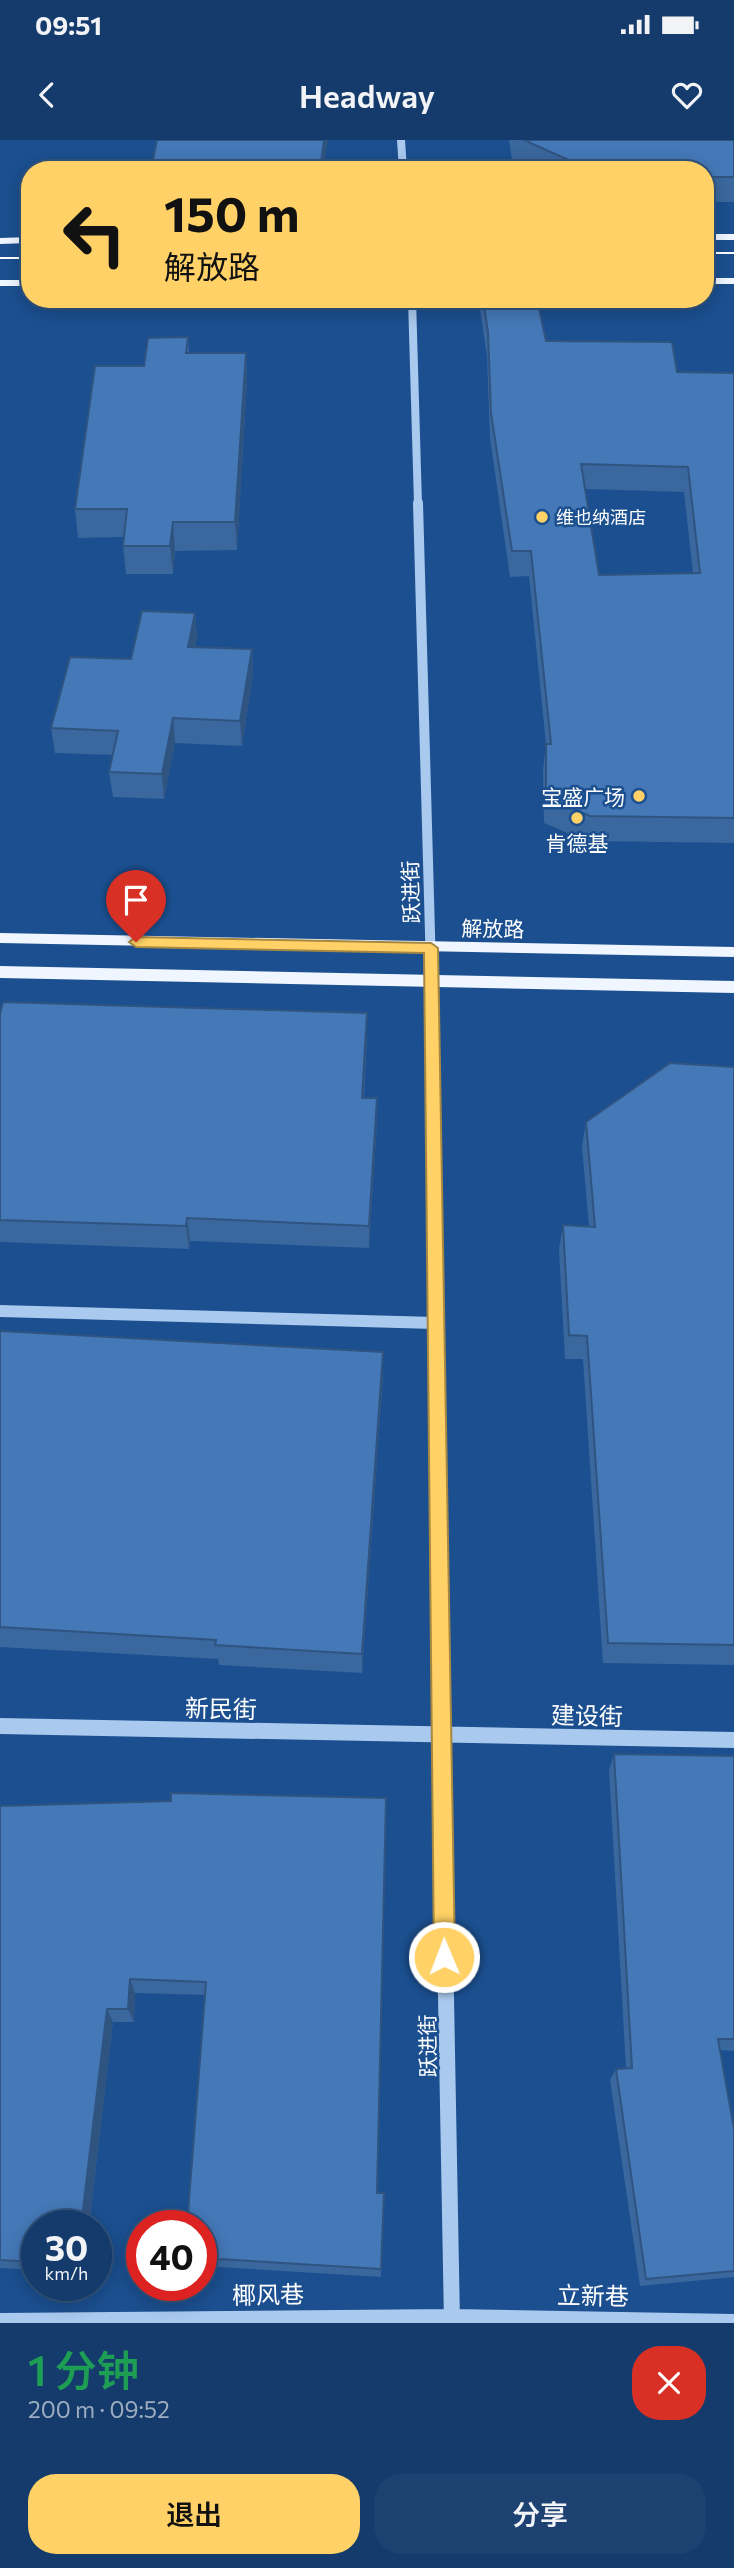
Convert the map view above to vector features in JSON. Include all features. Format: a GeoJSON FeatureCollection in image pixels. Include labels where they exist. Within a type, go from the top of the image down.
{"type":"FeatureCollection","features":[{"type":"Feature","properties":{"kind":"main road"},"geometry":{"type":"LineString","coordinates":[[714,237],[734,237]]}},
{"type":"Feature","properties":{"kind":"main road"},"geometry":{"type":"LineString","coordinates":[[0,241],[21,240]]}},
{"type":"Feature","properties":{"kind":"main road"},"geometry":{"type":"LineString","coordinates":[[714,281],[734,281]]}},
{"type":"Feature","properties":{"kind":"main road"},"geometry":{"type":"LineString","coordinates":[[0,283],[21,283]]}},
{"type":"Feature","properties":{"kind":"main road","name":"解放路"},"geometry":{"type":"LineString","coordinates":[[0,938],[734,952]]}},
{"type":"Feature","properties":{"kind":"main road"},"geometry":{"type":"LineString","coordinates":[[0,972],[734,987]]}},
{"type":"Feature","properties":{"kind":"street"},"geometry":{"type":"LineString","coordinates":[[401,140],[402,161]]}},
{"type":"Feature","properties":{"kind":"street","name":"跃进街"},"geometry":{"type":"LineString","coordinates":[[412,308],[432,981],[440,1735],[452,2320]]}},
{"type":"Feature","properties":{"kind":"street"},"geometry":{"type":"LineString","coordinates":[[0,1311],[435,1324]]}},
{"type":"Feature","properties":{"kind":"street","name":"新民街"},"geometry":{"type":"LineString","coordinates":[[0,1726],[440,1735]]}},
{"type":"Feature","properties":{"kind":"street","name":"建设街"},"geometry":{"type":"LineString","coordinates":[[440,1735],[734,1740]]}},
{"type":"Feature","properties":{"kind":"street","name":"椰风巷"},"geometry":{"type":"LineString","coordinates":[[0,2321],[452,2320]]}},
{"type":"Feature","properties":{"kind":"street","name":"立新巷"},"geometry":{"type":"LineString","coordinates":[[452,2320],[734,2322]]}},
{"type":"Feature","properties":{"kind":"building"},"geometry":{"type":"Polygon","coordinates":[[[157,140],[324,140],[321,161],[153,161],[157,140]]]}},
{"type":"Feature","properties":{"kind":"building"},"geometry":{"type":"Polygon","coordinates":[[[524,140],[734,140],[734,177],[714,177],[714,161],[571,161],[524,140]]]}},
{"type":"Feature","properties":{"kind":"building"},"geometry":{"type":"Polygon","coordinates":[[[484,308],[539,308],[546,341],[672,342],[677,372],[734,373],[734,818],[590,816],[546,797],[546,744],[551,744],[531,551],[512,551],[491,413],[488,332],[484,308]],[[581,464],[599,575],[700,573],[688,467],[581,464]]]}},
{"type":"Feature","properties":{"kind":"building"},"geometry":{"type":"Polygon","coordinates":[[[188,337],[186,353],[246,353],[235,522],[173,522],[170,546],[123,546],[127,509],[75,509],[95,366],[144,366],[148,338],[188,337]]]}},
{"type":"Feature","properties":{"kind":"building"},"geometry":{"type":"Polygon","coordinates":[[[142,611],[195,613],[188,647],[252,649],[240,721],[173,718],[162,774],[109,772],[118,731],[51,728],[70,657],[131,659],[142,611]]]}},
{"type":"Feature","properties":{"kind":"building"},"geometry":{"type":"Polygon","coordinates":[[[3,1002],[367,1013],[362,1098],[377,1098],[369,1226],[187,1218],[186,1226],[0,1220],[0,1014],[3,1002]]]}},
{"type":"Feature","properties":{"kind":"building"},"geometry":{"type":"Polygon","coordinates":[[[670,1063],[734,1067],[734,1645],[608,1643],[587,1336],[569,1335],[563,1225],[595,1227],[586,1122],[670,1063]]]}},
{"type":"Feature","properties":{"kind":"building"},"geometry":{"type":"Polygon","coordinates":[[[0,1331],[383,1352],[362,1654],[215,1645],[216,1640],[0,1627],[0,1331]]]}},
{"type":"Feature","properties":{"kind":"building"},"geometry":{"type":"Polygon","coordinates":[[[614,1754],[734,1756],[734,2039],[718,2039],[734,2129],[734,2271],[646,2279],[616,2069],[632,2068],[614,1754]]]}},
{"type":"Feature","properties":{"kind":"building"},"geometry":{"type":"Polygon","coordinates":[[[171,1793],[386,1798],[377,2193],[384,2193],[381,2269],[217,2259],[217,2210],[188,2210],[206,1982],[130,1979],[128,2009],[107,2009],[83,2210],[21,2210],[21,2261],[0,2260],[0,1806],[171,1801],[171,1793]]]}},
{"type":"Feature","properties":{"kind":"tram line"},"geometry":{"type":"LineString","coordinates":[[714,253],[734,253]]}},
{"type":"Feature","properties":{"kind":"tram line"},"geometry":{"type":"LineString","coordinates":[[0,258],[21,258]]}},
{"type":"Feature","properties":{"kind":"place","name":"维也纳酒店"},"geometry":{"type":"Point","coordinates":[542,517]}},
{"type":"Feature","properties":{"kind":"place","name":"宝盛广场"},"geometry":{"type":"Point","coordinates":[639,796]}},
{"type":"Feature","properties":{"kind":"place","name":"肯德基"},"geometry":{"type":"Point","coordinates":[577,818]}},
{"type":"Feature","properties":{"kind":"route"},"geometry":{"type":"LineString","coordinates":[[136,942],[431,948],[444,1957]]}}]}
